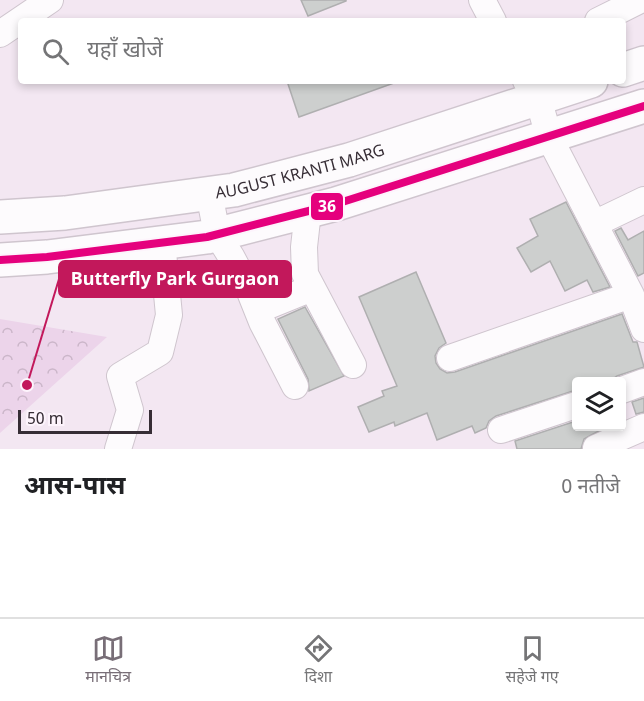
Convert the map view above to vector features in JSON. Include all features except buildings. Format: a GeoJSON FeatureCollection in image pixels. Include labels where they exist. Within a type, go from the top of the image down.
{"type":"FeatureCollection","features":[{"type":"Feature","properties":{"kind":"main road"},"geometry":{"type":"LineString","coordinates":[[626,69],[644,63]]}},
{"type":"Feature","properties":{"kind":"main road","name":"AUGUST KRANTI MARG"},"geometry":{"type":"LineString","coordinates":[[0,217],[65,213],[234,190],[349,160],[532,90],[571,84]]}},
{"type":"Feature","properties":{"kind":"main road"},"geometry":{"type":"LineString","coordinates":[[0,260],[46,257],[217,234],[308,211],[644,106]]}},
{"type":"Feature","properties":{"kind":"street"},"geometry":{"type":"LineString","coordinates":[[24,18],[50,0]]}},
{"type":"Feature","properties":{"kind":"street"},"geometry":{"type":"LineString","coordinates":[[482,0],[491,18]]}},
{"type":"Feature","properties":{"kind":"street"},"geometry":{"type":"LineString","coordinates":[[604,18],[640,0]]}},
{"type":"Feature","properties":{"kind":"street"},"geometry":{"type":"LineString","coordinates":[[0,34],[18,22]]}},
{"type":"Feature","properties":{"kind":"street"},"geometry":{"type":"LineString","coordinates":[[532,90],[549,137],[632,295],[644,329]]}},
{"type":"Feature","properties":{"kind":"street"},"geometry":{"type":"LineString","coordinates":[[209,193],[217,234],[232,258],[296,386]]}},
{"type":"Feature","properties":{"kind":"street"},"geometry":{"type":"LineString","coordinates":[[594,224],[644,200]]}},
{"type":"Feature","properties":{"kind":"street"},"geometry":{"type":"LineString","coordinates":[[308,211],[303,247],[305,274],[353,365]]}},
{"type":"Feature","properties":{"kind":"street"},"geometry":{"type":"LineString","coordinates":[[118,449],[130,410],[120,376],[160,352],[169,315],[162,242]]}},
{"type":"Feature","properties":{"kind":"street"},"geometry":{"type":"LineString","coordinates":[[258,310],[312,288]]}},
{"type":"Feature","properties":{"kind":"street"},"geometry":{"type":"LineString","coordinates":[[450,358],[632,295]]}},
{"type":"Feature","properties":{"kind":"street"},"geometry":{"type":"LineString","coordinates":[[626,388],[644,382]]}},
{"type":"Feature","properties":{"kind":"street"},"geometry":{"type":"LineString","coordinates":[[501,430],[572,406]]}},
{"type":"Feature","properties":{"kind":"street"},"geometry":{"type":"LineString","coordinates":[[596,448],[644,427]]}},
{"type":"Feature","properties":{"kind":"green space"},"geometry":{"type":"Polygon","coordinates":[[[0,319],[107,337],[0,433],[0,319]]]}},
{"type":"Feature","properties":{"kind":"transit line","name":"36"},"geometry":{"type":"LineString","coordinates":[[0,260],[47,257],[207,237],[336,204],[644,106]]}},
{"type":"Feature","properties":{"kind":"place","name":"Butterfly Park Gurgaon"},"geometry":{"type":"Point","coordinates":[27,385]}}]}
